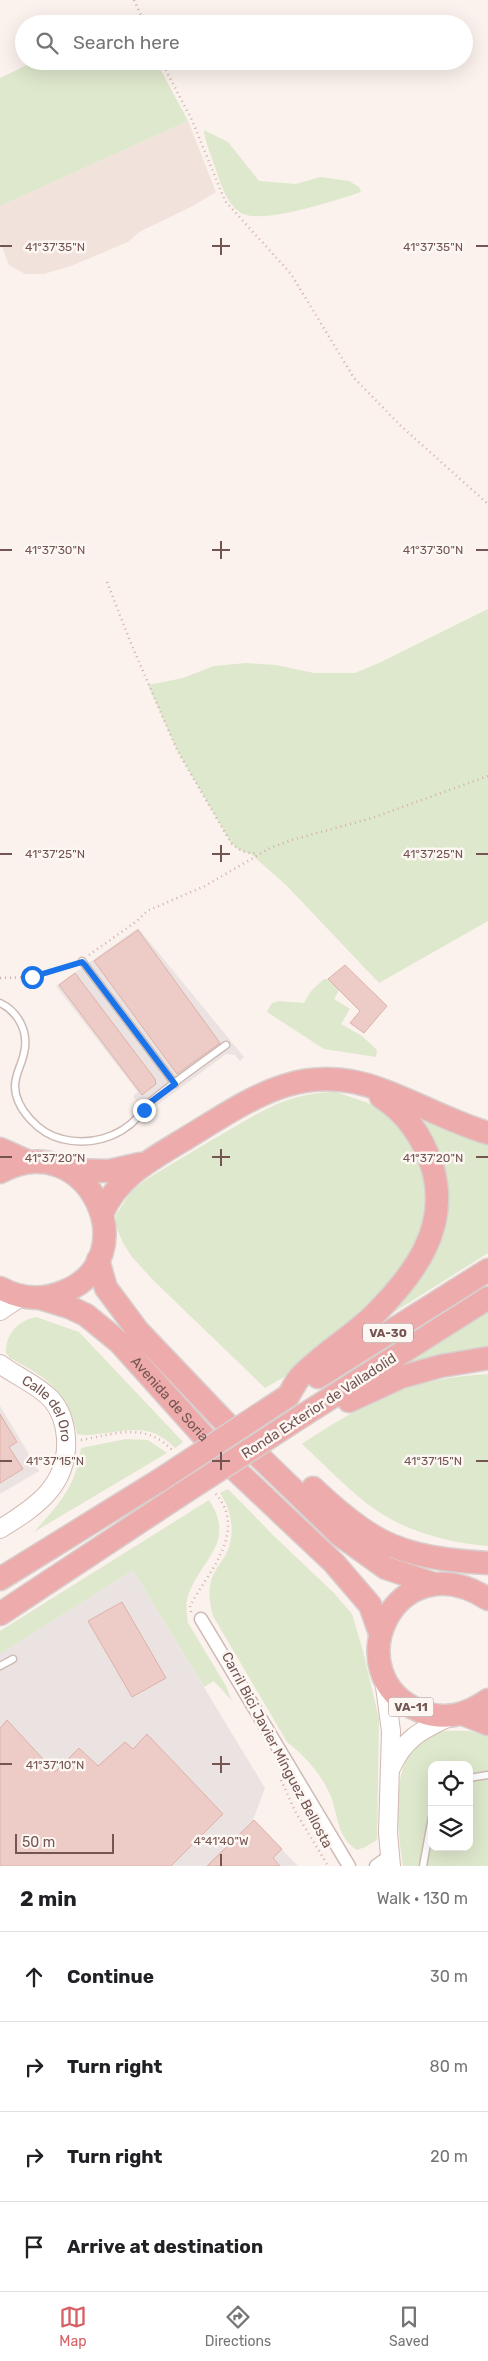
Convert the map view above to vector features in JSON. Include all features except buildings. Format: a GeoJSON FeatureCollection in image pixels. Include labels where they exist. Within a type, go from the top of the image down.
{"type":"FeatureCollection","features":[{"type":"Feature","properties":{"kind":"highway"},"geometry":{"type":"LineString","coordinates":[[102,1214],[115,1190],[151,1160],[220,1118],[272,1090],[290,1083],[311,1079],[352,1082],[383,1090],[450,1120],[488,1133]]}},
{"type":"Feature","properties":{"kind":"highway"},"geometry":{"type":"LineString","coordinates":[[288,1396],[300,1378],[373,1316],[417,1264],[436,1223],[435,1178],[428,1153],[407,1119],[388,1101],[352,1082]]}},
{"type":"Feature","properties":{"kind":"highway","name":"VA-11"},"geometry":{"type":"LineString","coordinates":[[0,1149],[29,1162],[49,1163],[68,1170],[81,1179],[92,1191],[102,1214],[104,1240],[98,1260],[88,1274],[74,1287],[59,1294],[31,1297],[0,1288]]}},
{"type":"Feature","properties":{"kind":"highway"},"geometry":{"type":"LineString","coordinates":[[68,1170],[92,1172],[120,1170],[151,1160]]}},
{"type":"Feature","properties":{"kind":"highway","name":"VA-11"},"geometry":{"type":"LineString","coordinates":[[0,1172],[29,1162]]}},
{"type":"Feature","properties":{"kind":"highway","name":"Avenida de Soria"},"geometry":{"type":"LineString","coordinates":[[98,1260],[106,1288],[138,1331],[243,1441],[340,1535],[386,1568],[434,1584]]}},
{"type":"Feature","properties":{"kind":"highway","name":"Ronda Exterior de Valladolid"},"geometry":{"type":"LineString","coordinates":[[0,1579],[160,1480],[288,1396],[488,1270]]}},
{"type":"Feature","properties":{"kind":"highway","name":"Avenida de Soria"},"geometry":{"type":"LineString","coordinates":[[31,1297],[69,1307],[86,1315],[119,1342],[225,1460],[334,1563],[370,1605],[380,1633]]}},
{"type":"Feature","properties":{"kind":"highway","name":"Ronda Exterior de Valladolid"},"geometry":{"type":"LineString","coordinates":[[0,1614],[302,1416],[488,1298]]}},
{"type":"Feature","properties":{"kind":"highway"},"geometry":{"type":"LineString","coordinates":[[138,1331],[214,1392],[330,1504],[379,1540],[412,1552],[456,1561],[488,1563]]}},
{"type":"Feature","properties":{"kind":"highway"},"geometry":{"type":"LineString","coordinates":[[302,1416],[330,1410],[400,1377],[441,1366],[488,1358]]}},
{"type":"Feature","properties":{"kind":"highway","name":"VA-11"},"geometry":{"type":"LineString","coordinates":[[457,1715],[436,1715],[414,1708],[392,1690],[384,1676],[378,1651],[380,1633],[391,1610],[400,1600],[422,1587],[454,1583],[472,1589],[488,1599]]}},
{"type":"Feature","properties":{"kind":"highway"},"geometry":{"type":"LineString","coordinates":[[457,1715],[488,1700]]}},
{"type":"Feature","properties":{"kind":"highway"},"geometry":{"type":"LineString","coordinates":[[457,1715],[488,1724]]}},
{"type":"Feature","properties":{"kind":"main road"},"geometry":{"type":"LineString","coordinates":[[0,1311],[31,1297]]}},
{"type":"Feature","properties":{"kind":"main road","name":"Calle del Oro"},"geometry":{"type":"LineString","coordinates":[[0,1364],[39,1387],[53,1401],[63,1421],[66,1440],[64,1464],[55,1486],[34,1508],[0,1529]]}},
{"type":"Feature","properties":{"kind":"main road"},"geometry":{"type":"LineString","coordinates":[[384,1676],[391,1731],[386,1863]]}},
{"type":"Feature","properties":{"kind":"main road"},"geometry":{"type":"LineString","coordinates":[[391,1768],[398,1754],[410,1738],[421,1730],[457,1715]]}},
{"type":"Feature","properties":{"kind":"street"},"geometry":{"type":"LineString","coordinates":[[197,1619],[349,1866]]}},
{"type":"Feature","properties":{"kind":"lane"},"geometry":{"type":"LineString","coordinates":[[82,962],[175,1084]]}},
{"type":"Feature","properties":{"kind":"lane"},"geometry":{"type":"LineString","coordinates":[[0,1003],[20,1020],[26,1038],[15,1085],[19,1104],[34,1123],[47,1134],[71,1141],[84,1141],[112,1136],[126,1128],[148,1104],[226,1045]]}},
{"type":"Feature","properties":{"kind":"lane"},"geometry":{"type":"LineString","coordinates":[[0,1666],[13,1659]]}},
{"type":"Feature","properties":{"kind":"lane"},"geometry":{"type":"LineString","coordinates":[[473,1778],[488,1776]]}},
{"type":"Feature","properties":{"kind":"lane"},"geometry":{"type":"LineString","coordinates":[[422,1866],[428,1837]]}},
{"type":"Feature","properties":{"kind":"path"},"geometry":{"type":"LineString","coordinates":[[134,0],[141,15]]}},
{"type":"Feature","properties":{"kind":"path"},"geometry":{"type":"LineString","coordinates":[[166,70],[192,120],[224,202],[291,274],[354,378],[401,426],[488,504]]}},
{"type":"Feature","properties":{"kind":"path"},"geometry":{"type":"LineString","coordinates":[[107,582],[130,642],[177,750],[231,843],[239,850],[251,854],[258,853]]}},
{"type":"Feature","properties":{"kind":"path"},"geometry":{"type":"LineString","coordinates":[[0,978],[32,977],[82,962],[147,911],[206,886],[258,853],[292,840],[372,818],[488,776]]}},
{"type":"Feature","properties":{"kind":"path"},"geometry":{"type":"LineString","coordinates":[[78,1440],[125,1431],[138,1431],[154,1435],[166,1443],[179,1456]]}},
{"type":"Feature","properties":{"kind":"path"},"geometry":{"type":"LineString","coordinates":[[197,1619],[190,1606],[218,1563],[226,1546],[228,1520],[224,1504],[211,1489]]}},
{"type":"Feature","properties":{"kind":"path","name":"Carril Bici Javier Mínguez Bellosta"},"geometry":{"type":"LineString","coordinates":[[279,1775],[295,1811],[328,1866]]}},
{"type":"Feature","properties":{"kind":"shaded area"},"geometry":{"type":"Polygon","coordinates":[[[188,121],[216,192],[191,207],[139,232],[128,242],[71,266],[44,274],[25,274],[9,265],[0,242],[0,206],[188,121]]]}},
{"type":"Feature","properties":{"kind":"shaded area"},"geometry":{"type":"Polygon","coordinates":[[[138,928],[244,1057],[240,1061],[235,1055],[226,1054],[152,1109],[142,1098],[137,1101],[133,1096],[138,1092],[56,986],[138,928]]]}},
{"type":"Feature","properties":{"kind":"shaded area"},"geometry":{"type":"Polygon","coordinates":[[[0,1406],[39,1471],[0,1494],[0,1406]]]}},
{"type":"Feature","properties":{"kind":"shaded area"},"geometry":{"type":"Polygon","coordinates":[[[133,1570],[265,1788],[253,1820],[298,1866],[0,1866],[0,1654],[133,1570]]]}},
{"type":"Feature","properties":{"kind":"green space"},"geometry":{"type":"Polygon","coordinates":[[[16,70],[161,70],[188,121],[0,206],[0,78],[16,70]]]}},
{"type":"Feature","properties":{"kind":"green space"},"geometry":{"type":"Polygon","coordinates":[[[204,130],[228,142],[259,181],[296,184],[320,177],[349,181],[359,187],[361,192],[282,214],[251,216],[241,213],[231,204],[224,192],[204,130]]]}},
{"type":"Feature","properties":{"kind":"green space"},"geometry":{"type":"Polygon","coordinates":[[[488,609],[488,921],[379,983],[286,885],[251,854],[239,850],[231,843],[177,750],[148,685],[183,678],[214,666],[246,663],[276,665],[314,673],[355,673],[488,609]]]}},
{"type":"Feature","properties":{"kind":"green space"},"geometry":{"type":"Polygon","coordinates":[[[324,979],[328,979],[339,990],[334,999],[350,1009],[341,1024],[362,1036],[377,1050],[376,1057],[324,1049],[267,1012],[271,1004],[278,1001],[304,1003],[311,991],[324,979]]]}},
{"type":"Feature","properties":{"kind":"green space"},"geometry":{"type":"Polygon","coordinates":[[[336,1092],[368,1103],[383,1112],[404,1128],[413,1142],[428,1191],[422,1233],[403,1265],[370,1306],[291,1373],[265,1388],[155,1282],[132,1257],[123,1243],[116,1226],[116,1215],[131,1191],[147,1179],[247,1119],[288,1100],[319,1093],[336,1092]]]}},
{"type":"Feature","properties":{"kind":"green space"},"geometry":{"type":"Polygon","coordinates":[[[406,1111],[488,1142],[488,1253],[364,1331],[445,1210],[406,1111]]]}},
{"type":"Feature","properties":{"kind":"green space"},"geometry":{"type":"Polygon","coordinates":[[[488,1309],[488,1349],[388,1375],[488,1309]]]}},
{"type":"Feature","properties":{"kind":"green space"},"geometry":{"type":"Polygon","coordinates":[[[36,1317],[79,1332],[183,1442],[175,1448],[156,1434],[138,1430],[87,1435],[77,1434],[67,1406],[54,1387],[35,1372],[10,1358],[6,1353],[8,1340],[14,1329],[24,1321],[36,1317]]]}},
{"type":"Feature","properties":{"kind":"green space"},"geometry":{"type":"Polygon","coordinates":[[[488,1374],[488,1546],[444,1539],[415,1530],[388,1518],[338,1479],[302,1444],[368,1404],[390,1395],[435,1381],[460,1376],[488,1374]]]}},
{"type":"Feature","properties":{"kind":"green space"},"geometry":{"type":"Polygon","coordinates":[[[126,1439],[148,1440],[167,1453],[34,1532],[59,1503],[71,1484],[79,1462],[81,1448],[126,1439]]]}},
{"type":"Feature","properties":{"kind":"green space"},"geometry":{"type":"Polygon","coordinates":[[[228,1489],[334,1593],[352,1614],[379,1719],[377,1840],[357,1850],[342,1834],[332,1799],[324,1782],[301,1754],[287,1742],[213,1616],[210,1599],[211,1581],[226,1554],[232,1531],[230,1515],[220,1493],[228,1489]]]}},
{"type":"Feature","properties":{"kind":"green space"},"geometry":{"type":"Polygon","coordinates":[[[209,1500],[217,1515],[218,1539],[214,1550],[188,1596],[188,1623],[226,1686],[232,1701],[214,1681],[204,1687],[133,1570],[0,1654],[0,1631],[209,1500]]]}},
{"type":"Feature","properties":{"kind":"green space"},"geometry":{"type":"Polygon","coordinates":[[[469,1731],[488,1736],[488,1866],[403,1866],[398,1810],[402,1770],[410,1754],[421,1740],[438,1732],[469,1731]]]}},
{"type":"Feature","properties":{"kind":"route"},"geometry":{"type":"LineString","coordinates":[[32,977],[82,962],[85,965],[175,1084],[148,1104],[144,1110]]}}]}
